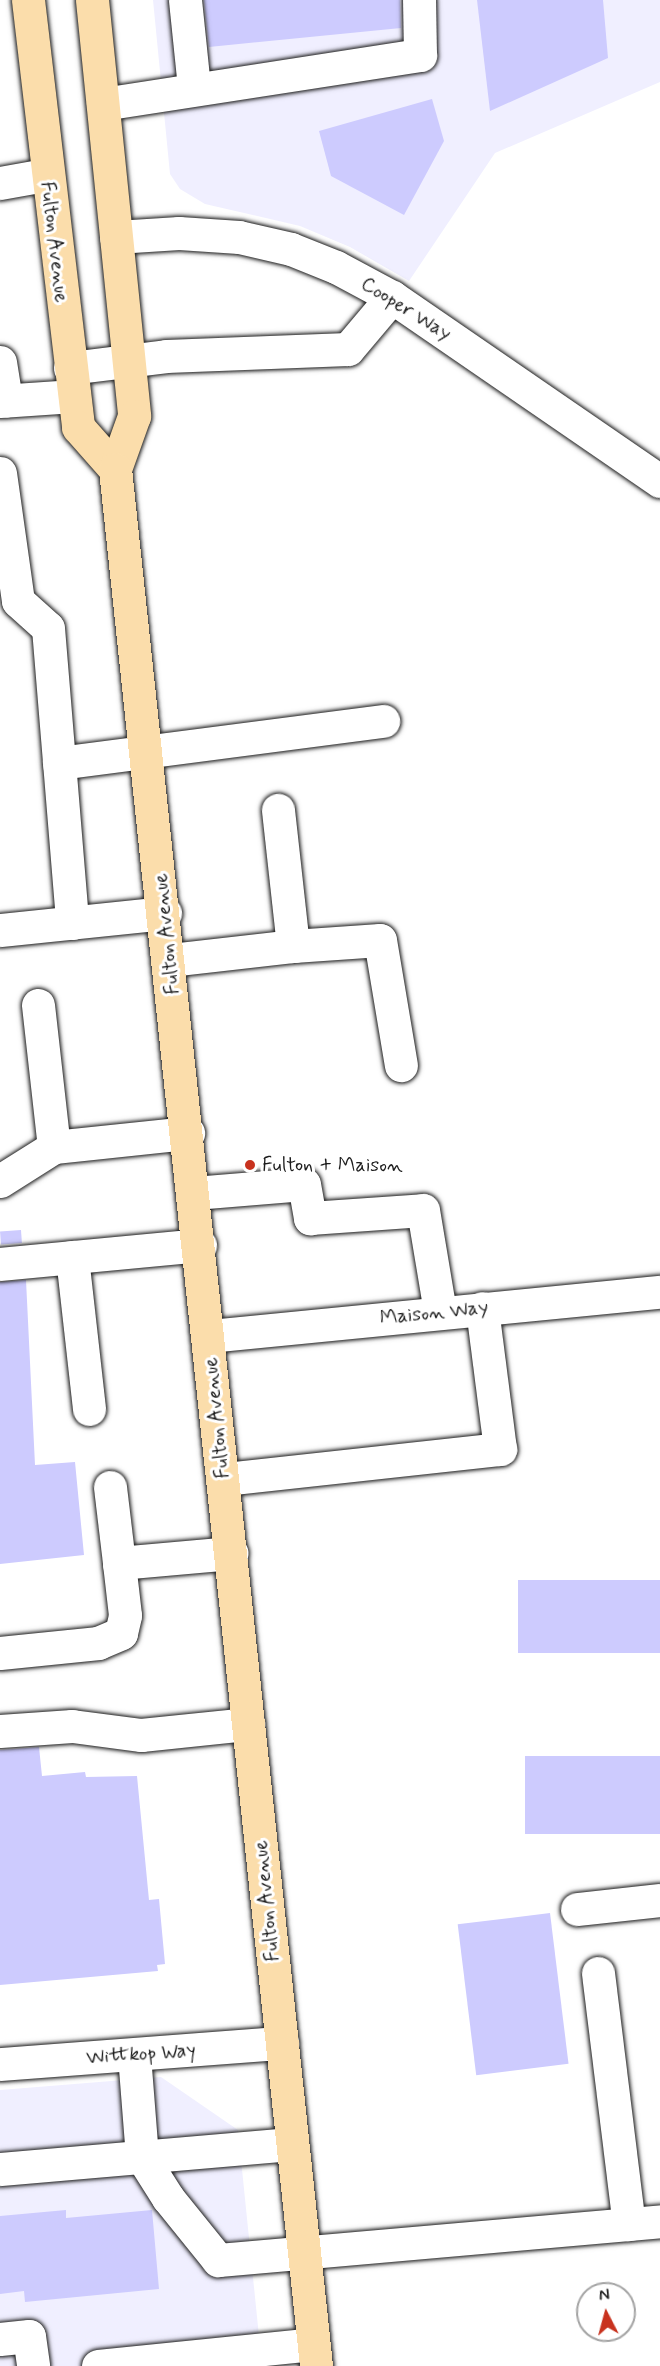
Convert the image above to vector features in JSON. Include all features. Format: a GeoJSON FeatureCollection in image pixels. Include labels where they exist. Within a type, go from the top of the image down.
{"type":"FeatureCollection","features":[{"type":"Feature","properties":{"kind":"main road","name":"Fulton Avenue"},"geometry":{"type":"LineString","coordinates":[[28,0],[45,176],[78,426],[115,470]]}},
{"type":"Feature","properties":{"kind":"main road","name":"Fulton Avenue"},"geometry":{"type":"LineString","coordinates":[[92,0],[134,416],[115,470],[170,960],[314,2355]]}},
{"type":"Feature","properties":{"kind":"street"},"geometry":{"type":"LineString","coordinates":[[185,0],[194,87]]}},
{"type":"Feature","properties":{"kind":"street"},"geometry":{"type":"LineString","coordinates":[[103,104],[194,87],[420,55],[419,0]]}},
{"type":"Feature","properties":{"kind":"street"},"geometry":{"type":"LineString","coordinates":[[0,183],[45,176]]}},
{"type":"Feature","properties":{"kind":"street","name":"Cooper Way"},"geometry":{"type":"LineString","coordinates":[[116,237],[179,233],[239,237],[291,249],[392,297],[660,481]]}},
{"type":"Feature","properties":{"kind":"street"},"geometry":{"type":"LineString","coordinates":[[0,362],[3,401],[129,363],[166,356],[348,349],[392,297]]}},
{"type":"Feature","properties":{"kind":"street"},"geometry":{"type":"LineString","coordinates":[[0,472],[18,602],[48,628],[72,923]]}},
{"type":"Feature","properties":{"kind":"street"},"geometry":{"type":"LineString","coordinates":[[59,763],[383,721]]}},
{"type":"Feature","properties":{"kind":"street"},"geometry":{"type":"LineString","coordinates":[[278,810],[292,946]]}},
{"type":"Feature","properties":{"kind":"street"},"geometry":{"type":"LineString","coordinates":[[0,930],[165,914]]}},
{"type":"Feature","properties":{"kind":"street"},"geometry":{"type":"LineString","coordinates":[[170,960],[292,946],[380,940],[401,1065]]}},
{"type":"Feature","properties":{"kind":"street"},"geometry":{"type":"LineString","coordinates":[[38,1005],[54,1147]]}},
{"type":"Feature","properties":{"kind":"street"},"geometry":{"type":"LineString","coordinates":[[0,1181],[54,1147],[188,1133]]}},
{"type":"Feature","properties":{"kind":"street"},"geometry":{"type":"LineString","coordinates":[[194,1193],[304,1184],[310,1218],[423,1210],[440,1312]]}},
{"type":"Feature","properties":{"kind":"street"},"geometry":{"type":"LineString","coordinates":[[0,1264],[200,1245]]}},
{"type":"Feature","properties":{"kind":"street"},"geometry":{"type":"LineString","coordinates":[[72,1257],[89,1408]]}},
{"type":"Feature","properties":{"kind":"street","name":"Maison Way"},"geometry":{"type":"LineString","coordinates":[[209,1336],[660,1292]]}},
{"type":"Feature","properties":{"kind":"street"},"geometry":{"type":"LineString","coordinates":[[224,1479],[500,1449],[482,1308]]}},
{"type":"Feature","properties":{"kind":"street"},"geometry":{"type":"LineString","coordinates":[[0,1653],[98,1643],[121,1633],[125,1615],[111,1487]]}},
{"type":"Feature","properties":{"kind":"street"},"geometry":{"type":"LineString","coordinates":[[119,1563],[232,1553]]}},
{"type":"Feature","properties":{"kind":"street"},"geometry":{"type":"LineString","coordinates":[[0,1731],[72,1726],[141,1735],[248,1724]]}},
{"type":"Feature","properties":{"kind":"street"},"geometry":{"type":"LineString","coordinates":[[577,1909],[660,1900]]}},
{"type":"Feature","properties":{"kind":"street"},"geometry":{"type":"LineString","coordinates":[[134,2055],[142,2157],[168,2198],[218,2260],[645,2222],[598,1973]]}},
{"type":"Feature","properties":{"kind":"street","name":"Wittkop Way"},"geometry":{"type":"LineString","coordinates":[[0,2064],[282,2043]]}},
{"type":"Feature","properties":{"kind":"street"},"geometry":{"type":"LineString","coordinates":[[0,2169],[292,2144]]}},
{"type":"Feature","properties":{"kind":"street"},"geometry":{"type":"LineString","coordinates":[[0,2339],[29,2336],[33,2366]]}},
{"type":"Feature","properties":{"kind":"street"},"geometry":{"type":"LineString","coordinates":[[98,2366],[314,2355]]}},
{"type":"Feature","properties":{"kind":"shaded area"},"geometry":{"type":"Polygon","coordinates":[[[153,0],[660,0],[660,82],[495,153],[409,281],[350,247],[300,226],[205,204],[180,189],[170,174],[153,0]]]}},
{"type":"Feature","properties":{"kind":"shaded area"},"geometry":{"type":"Polygon","coordinates":[[[161,2077],[238,2130],[262,2366],[0,2366],[0,2090],[161,2077]]]}},
{"type":"Feature","properties":{"kind":"building"},"geometry":{"type":"Polygon","coordinates":[[[204,0],[400,0],[401,28],[209,47],[204,0]]]}},
{"type":"Feature","properties":{"kind":"building"},"geometry":{"type":"Polygon","coordinates":[[[477,0],[603,0],[608,58],[490,111],[477,0]]]}},
{"type":"Feature","properties":{"kind":"building"},"geometry":{"type":"Polygon","coordinates":[[[432,99],[444,141],[404,215],[331,176],[319,131],[432,99]]]}},
{"type":"Feature","properties":{"kind":"building"},"geometry":{"type":"Polygon","coordinates":[[[21,1230],[22,1243],[1,1244],[0,1231],[21,1230]]]}},
{"type":"Feature","properties":{"kind":"building"},"geometry":{"type":"Polygon","coordinates":[[[26,1280],[35,1465],[75,1462],[84,1555],[0,1564],[0,1282],[26,1280]]]}},
{"type":"Feature","properties":{"kind":"building"},"geometry":{"type":"Polygon","coordinates":[[[518,1580],[660,1580],[660,1653],[518,1653],[518,1580]]]}},
{"type":"Feature","properties":{"kind":"building"},"geometry":{"type":"Polygon","coordinates":[[[39,1747],[42,1776],[85,1772],[86,1777],[137,1776],[149,1900],[159,1899],[165,1964],[157,1965],[158,1971],[0,1985],[0,1750],[39,1747]]]}},
{"type":"Feature","properties":{"kind":"building"},"geometry":{"type":"Polygon","coordinates":[[[525,1756],[660,1756],[660,1834],[525,1834],[525,1756]]]}},
{"type":"Feature","properties":{"kind":"building"},"geometry":{"type":"Polygon","coordinates":[[[550,1913],[569,2064],[476,2075],[458,1924],[550,1913]]]}},
{"type":"Feature","properties":{"kind":"building"},"geometry":{"type":"Polygon","coordinates":[[[66,2210],[66,2218],[152,2210],[159,2289],[25,2302],[24,2291],[0,2294],[0,2216],[66,2210]]]}},
{"type":"Feature","properties":{"kind":"place","name":"Fulton + Maison"},"geometry":{"type":"Point","coordinates":[250,1165]}}]}
